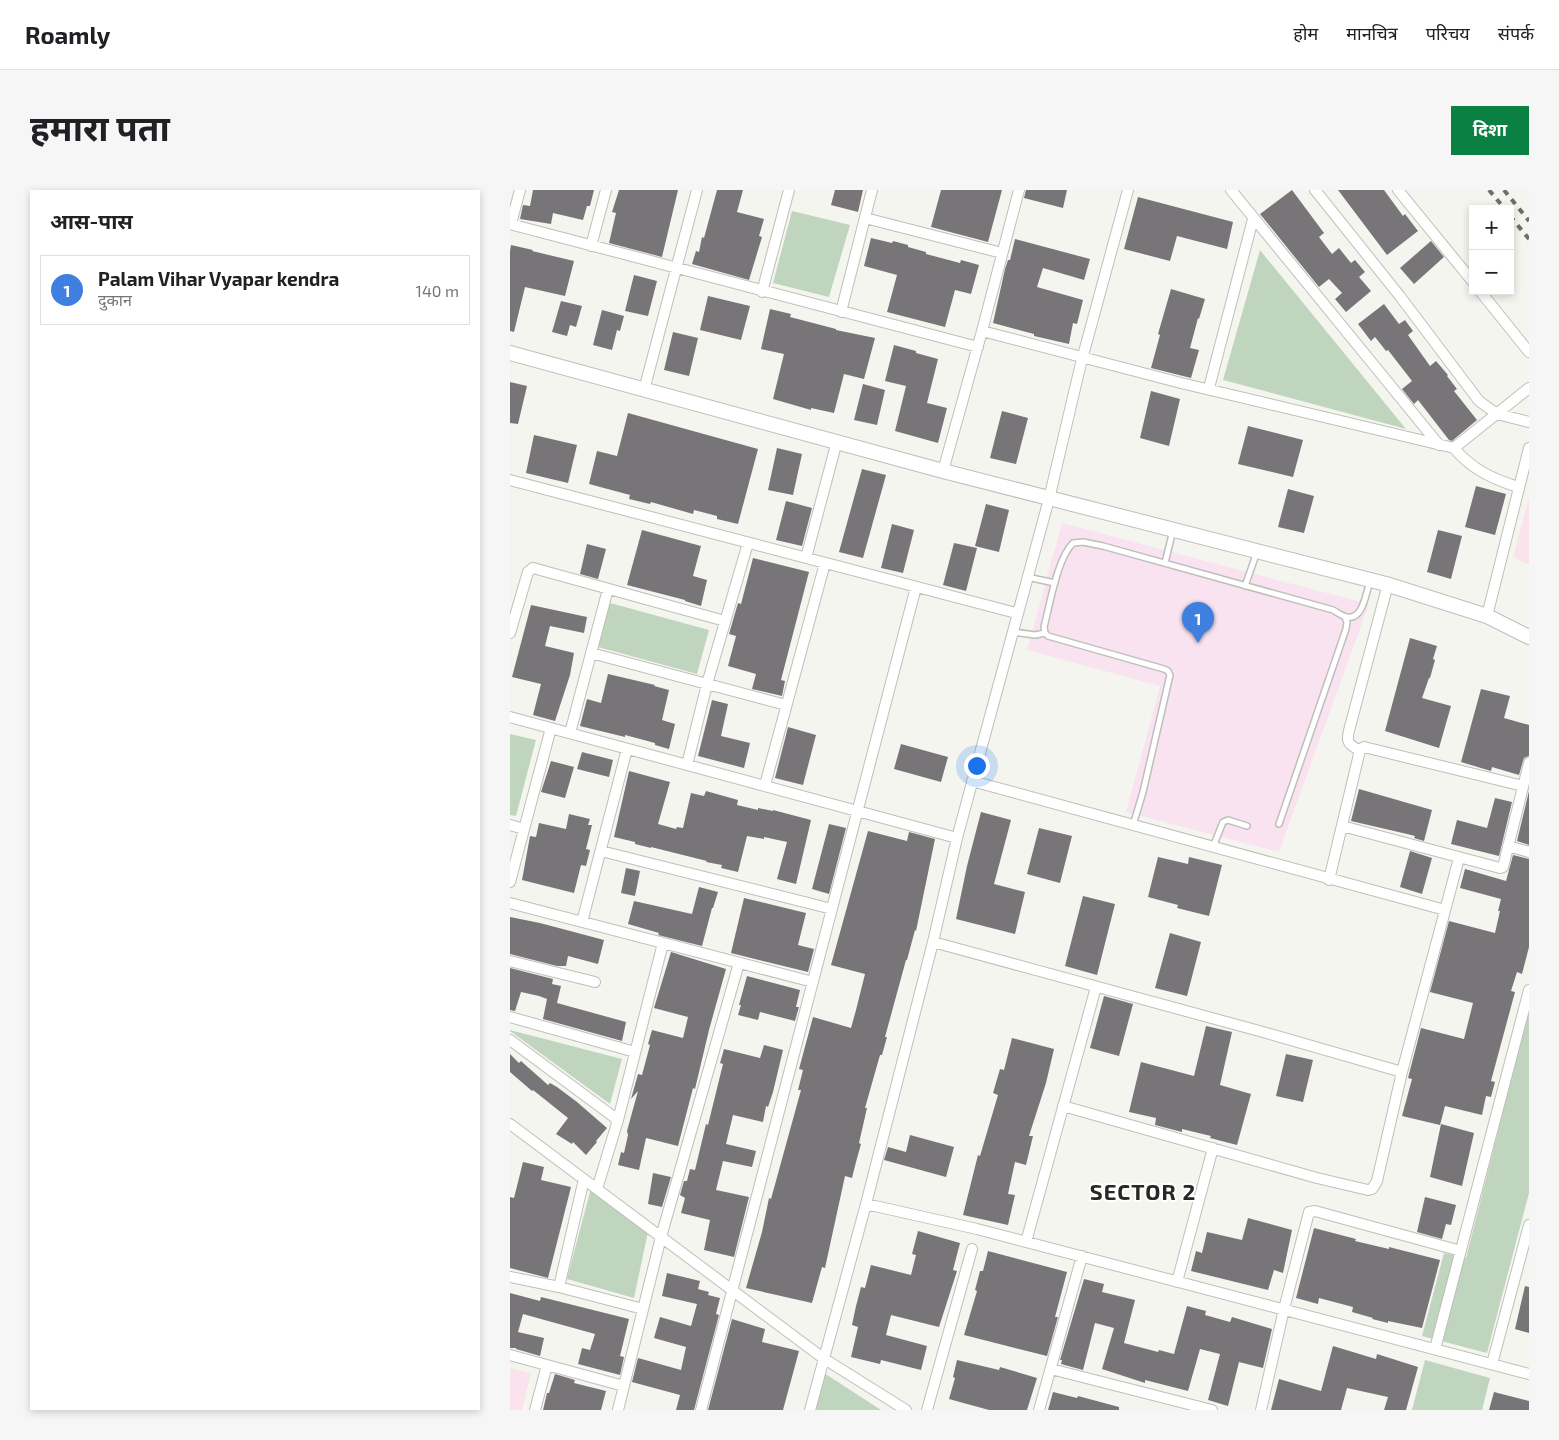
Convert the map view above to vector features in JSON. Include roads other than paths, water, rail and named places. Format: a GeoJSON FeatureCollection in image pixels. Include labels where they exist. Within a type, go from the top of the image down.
{"type":"FeatureCollection","features":[{"type":"Feature","properties":{"kind":"street"},"geometry":{"type":"LineString","coordinates":[[520,190],[510,224],[762,292],[978,347]]}},
{"type":"Feature","properties":{"kind":"street"},"geometry":{"type":"LineString","coordinates":[[591,246],[606,190]]}},
{"type":"Feature","properties":{"kind":"street"},"geometry":{"type":"LineString","coordinates":[[644,390],[697,190]]}},
{"type":"Feature","properties":{"kind":"street"},"geometry":{"type":"LineString","coordinates":[[762,292],[789,190]]}},
{"type":"Feature","properties":{"kind":"street"},"geometry":{"type":"LineString","coordinates":[[842,312],[872,190]]}},
{"type":"Feature","properties":{"kind":"street"},"geometry":{"type":"LineString","coordinates":[[943,471],[1019,190]]}},
{"type":"Feature","properties":{"kind":"street"},"geometry":{"type":"LineString","coordinates":[[810,1410],[866,1204],[933,942],[957,838],[1013,632],[1016,613],[1049,499],[1083,356],[1128,190]]}},
{"type":"Feature","properties":{"kind":"street"},"geometry":{"type":"LineString","coordinates":[[1231,190],[1439,445]]}},
{"type":"Feature","properties":{"kind":"street"},"geometry":{"type":"LineString","coordinates":[[1315,190],[1399,295],[1479,401],[1497,414],[1529,422]]}},
{"type":"Feature","properties":{"kind":"street"},"geometry":{"type":"LineString","coordinates":[[1398,190],[1469,277]]}},
{"type":"Feature","properties":{"kind":"street"},"geometry":{"type":"LineString","coordinates":[[865,218],[1002,253]]}},
{"type":"Feature","properties":{"kind":"street"},"geometry":{"type":"LineString","coordinates":[[1209,388],[1253,218]]}},
{"type":"Feature","properties":{"kind":"street"},"geometry":{"type":"LineString","coordinates":[[1483,295],[1529,352]]}},
{"type":"Feature","properties":{"kind":"street"},"geometry":{"type":"LineString","coordinates":[[982,331],[1454,448],[1473,467],[1494,478],[1518,487]]}},
{"type":"Feature","properties":{"kind":"street"},"geometry":{"type":"LineString","coordinates":[[510,353],[1049,499],[1388,584],[1487,616],[1529,637]]}},
{"type":"Feature","properties":{"kind":"street"},"geometry":{"type":"LineString","coordinates":[[1454,448],[1529,388]]}},
{"type":"Feature","properties":{"kind":"street"},"geometry":{"type":"LineString","coordinates":[[806,558],[837,441]]}},
{"type":"Feature","properties":{"kind":"street"},"geometry":{"type":"LineString","coordinates":[[1487,616],[1529,448]]}},
{"type":"Feature","properties":{"kind":"street"},"geometry":{"type":"LineString","coordinates":[[510,480],[1016,613]]}},
{"type":"Feature","properties":{"kind":"street"},"geometry":{"type":"LineString","coordinates":[[687,765],[707,684],[748,542]]}},
{"type":"Feature","properties":{"kind":"street"},"geometry":{"type":"LineString","coordinates":[[765,785],[825,563]]}},
{"type":"Feature","properties":{"kind":"street"},"geometry":{"type":"LineString","coordinates":[[510,633],[529,569],[536,568],[725,621]]}},
{"type":"Feature","properties":{"kind":"street"},"geometry":{"type":"LineString","coordinates":[[1388,584],[1348,735],[1351,746],[1360,750],[1366,748],[1523,786]]}},
{"type":"Feature","properties":{"kind":"street"},"geometry":{"type":"LineString","coordinates":[[701,1410],[916,587]]}},
{"type":"Feature","properties":{"kind":"street"},"geometry":{"type":"LineString","coordinates":[[570,733],[608,589]]}},
{"type":"Feature","properties":{"kind":"street"},"geometry":{"type":"LineString","coordinates":[[591,653],[786,705]]}},
{"type":"Feature","properties":{"kind":"street"},"geometry":{"type":"LineString","coordinates":[[510,717],[957,838]]}},
{"type":"Feature","properties":{"kind":"street"},"geometry":{"type":"LineString","coordinates":[[510,882],[550,728]]}},
{"type":"Feature","properties":{"kind":"street"},"geometry":{"type":"LineString","coordinates":[[582,922],[627,749]]}},
{"type":"Feature","properties":{"kind":"street"},"geometry":{"type":"LineString","coordinates":[[1329,880],[1360,750]]}},
{"type":"Feature","properties":{"kind":"street"},"geometry":{"type":"LineString","coordinates":[[1342,826],[1459,858],[1500,868],[1503,867],[1529,763]]}},
{"type":"Feature","properties":{"kind":"street"},"geometry":{"type":"LineString","coordinates":[[972,781],[1329,880],[1445,910]]}},
{"type":"Feature","properties":{"kind":"street"},"geometry":{"type":"LineString","coordinates":[[510,825],[524,828]]}},
{"type":"Feature","properties":{"kind":"street"},"geometry":{"type":"LineString","coordinates":[[1508,846],[1529,852]]}},
{"type":"Feature","properties":{"kind":"street"},"geometry":{"type":"LineString","coordinates":[[601,851],[832,909]]}},
{"type":"Feature","properties":{"kind":"street"},"geometry":{"type":"LineString","coordinates":[[1063,1106],[1317,1178],[1368,1190],[1372,1189],[1377,1181],[1402,1072],[1459,858]]}},
{"type":"Feature","properties":{"kind":"street"},"geometry":{"type":"LineString","coordinates":[[510,903],[813,982]]}},
{"type":"Feature","properties":{"kind":"street"},"geometry":{"type":"LineString","coordinates":[[933,942],[1402,1072]]}},
{"type":"Feature","properties":{"kind":"street"},"geometry":{"type":"LineString","coordinates":[[598,1189],[618,1120],[663,943]]}},
{"type":"Feature","properties":{"kind":"street"},"geometry":{"type":"LineString","coordinates":[[510,962],[595,982]]}},
{"type":"Feature","properties":{"kind":"street"},"geometry":{"type":"LineString","coordinates":[[618,1410],[661,1237],[739,963]]}},
{"type":"Feature","properties":{"kind":"street"},"geometry":{"type":"LineString","coordinates":[[1026,1242],[1096,987]]}},
{"type":"Feature","properties":{"kind":"street"},"geometry":{"type":"LineString","coordinates":[[1435,1349],[1529,990]]}},
{"type":"Feature","properties":{"kind":"street"},"geometry":{"type":"LineString","coordinates":[[510,1017],[635,1052]]}},
{"type":"Feature","properties":{"kind":"street"},"geometry":{"type":"LineString","coordinates":[[510,1040],[618,1120]]}},
{"type":"Feature","properties":{"kind":"street"},"geometry":{"type":"LineString","coordinates":[[510,1127],[598,1189],[823,1358],[906,1410]]}},
{"type":"Feature","properties":{"kind":"street"},"geometry":{"type":"LineString","coordinates":[[1177,1282],[1213,1148]]}},
{"type":"Feature","properties":{"kind":"street"},"geometry":{"type":"LineString","coordinates":[[559,1287],[584,1179]]}},
{"type":"Feature","properties":{"kind":"street"},"geometry":{"type":"LineString","coordinates":[[866,1204],[1082,1256],[1529,1374]]}},
{"type":"Feature","properties":{"kind":"street"},"geometry":{"type":"LineString","coordinates":[[1261,1410],[1308,1215],[1312,1211],[1461,1251]]}},
{"type":"Feature","properties":{"kind":"street"},"geometry":{"type":"LineString","coordinates":[[1492,1364],[1529,1225]]}},
{"type":"Feature","properties":{"kind":"street"},"geometry":{"type":"LineString","coordinates":[[927,1410],[972,1249]]}},
{"type":"Feature","properties":{"kind":"street"},"geometry":{"type":"LineString","coordinates":[[1039,1410],[1082,1256]]}},
{"type":"Feature","properties":{"kind":"street"},"geometry":{"type":"LineString","coordinates":[[510,1277],[559,1287],[643,1309]]}},
{"type":"Feature","properties":{"kind":"street"},"geometry":{"type":"LineString","coordinates":[[510,1355],[624,1386]]}},
{"type":"Feature","properties":{"kind":"street"},"geometry":{"type":"LineString","coordinates":[[535,1410],[547,1365]]}},
{"type":"Feature","properties":{"kind":"street"},"geometry":{"type":"LineString","coordinates":[[1051,1369],[1212,1410]]}},
{"type":"Feature","properties":{"kind":"lane"},"geometry":{"type":"LineString","coordinates":[[1165,563],[1173,530]]}},
{"type":"Feature","properties":{"kind":"lane"},"geometry":{"type":"LineString","coordinates":[[1133,825],[1170,675],[1168,671],[1048,636],[1045,632],[1044,627],[1055,583],[1068,548],[1073,542],[1104,546],[1333,610],[1345,617],[1353,617],[1358,614],[1370,580]]}},
{"type":"Feature","properties":{"kind":"lane"},"geometry":{"type":"LineString","coordinates":[[1245,586],[1257,551]]}},
{"type":"Feature","properties":{"kind":"lane"},"geometry":{"type":"LineString","coordinates":[[1027,577],[1055,583]]}},
{"type":"Feature","properties":{"kind":"lane"},"geometry":{"type":"LineString","coordinates":[[1280,824],[1346,629],[1347,622],[1345,617]]}},
{"type":"Feature","properties":{"kind":"lane"},"geometry":{"type":"LineString","coordinates":[[1013,632],[1035,635],[1045,632]]}},
{"type":"Feature","properties":{"kind":"lane"},"geometry":{"type":"LineString","coordinates":[[1213,847],[1223,822],[1228,820],[1247,826]]}},
{"type":"Feature","properties":{"kind":"railway"},"geometry":{"type":"LineString","coordinates":[[1489,190],[1502,205]]}},
{"type":"Feature","properties":{"kind":"railway"},"geometry":{"type":"LineString","coordinates":[[1504,190],[1529,221]]}},
{"type":"Feature","properties":{"kind":"railway"},"geometry":{"type":"LineString","coordinates":[[1514,221],[1529,239]]}},
{"type":"Feature","properties":{"kind":"place","name":"Palam Vihar Vyapar kendra"},"geometry":{"type":"Point","coordinates":[1198,643]}},
{"type":"Feature","properties":{"kind":"district","name":"SECTOR 2"},"geometry":{"type":"Point","coordinates":[1143,1192]}}]}
